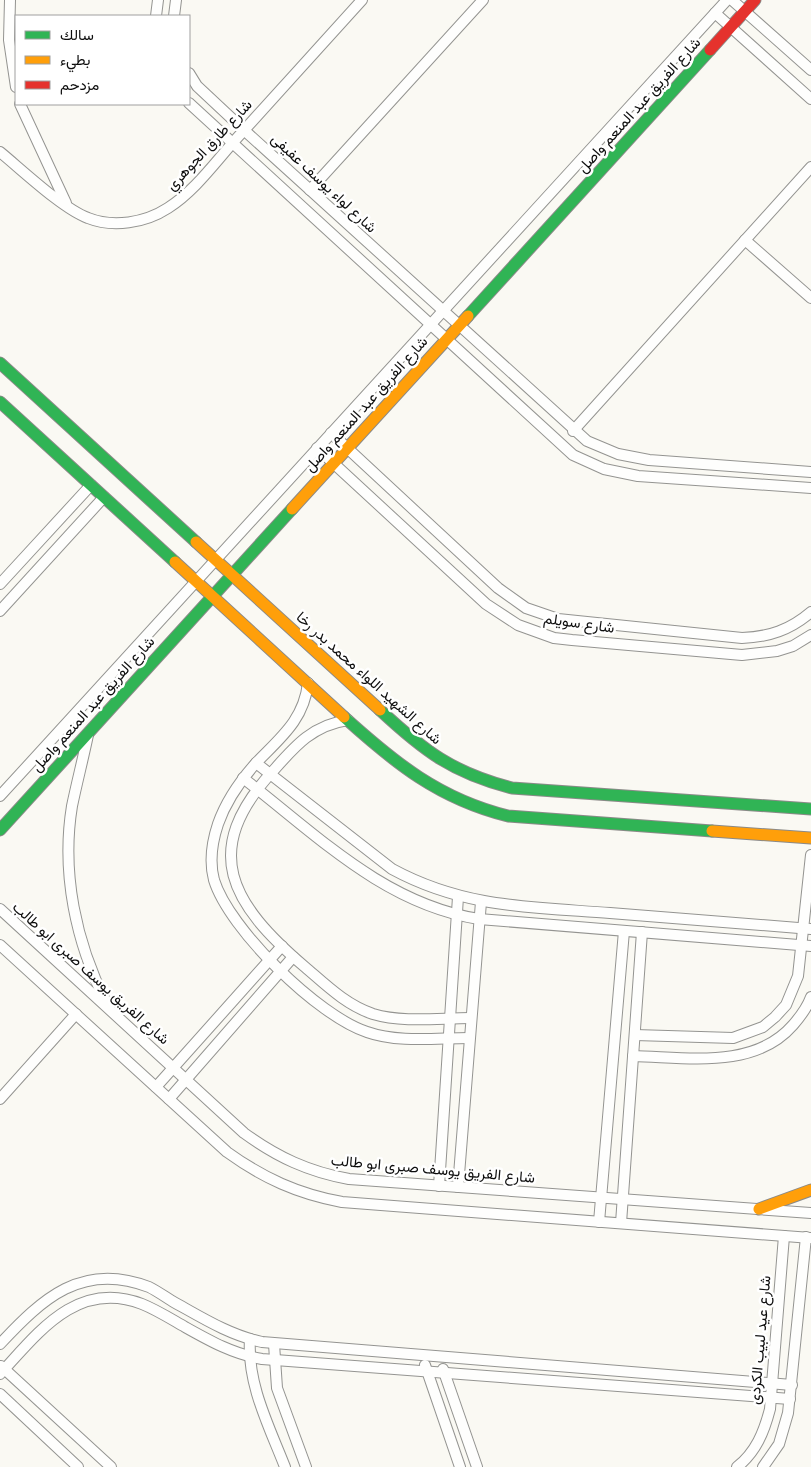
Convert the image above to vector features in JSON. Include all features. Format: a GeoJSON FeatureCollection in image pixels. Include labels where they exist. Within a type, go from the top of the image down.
{"type":"FeatureCollection","features":[{"type":"Feature","properties":{"kind":"street"},"geometry":{"type":"LineString","coordinates":[[10,0],[9,40],[15,80]]}},
{"type":"Feature","properties":{"kind":"street"},"geometry":{"type":"LineString","coordinates":[[156,15],[158,0]]}},
{"type":"Feature","properties":{"kind":"street"},"geometry":{"type":"LineString","coordinates":[[174,15],[176,0]]}},
{"type":"Feature","properties":{"kind":"street","name":"شارع طارق الجوهري"},"geometry":{"type":"LineString","coordinates":[[0,152],[68,207],[87,218],[108,223],[129,222],[149,218],[168,208],[184,195],[362,0]]}},
{"type":"Feature","properties":{"kind":"street"},"geometry":{"type":"LineString","coordinates":[[310,190],[482,0]]}},
{"type":"Feature","properties":{"kind":"street","name":"شارع الفريق عبد المنعم واصل"},"geometry":{"type":"LineString","coordinates":[[0,796],[727,0]]}},
{"type":"Feature","properties":{"kind":"street"},"geometry":{"type":"LineString","coordinates":[[732,0],[811,70]]}},
{"type":"Feature","properties":{"kind":"street","name":"شارع الفريق عبد المنعم واصل"},"geometry":{"type":"LineString","coordinates":[[0,830],[755,0]]}},
{"type":"Feature","properties":{"kind":"street"},"geometry":{"type":"LineString","coordinates":[[715,13],[811,99]]}},
{"type":"Feature","properties":{"kind":"street","name":"شارع لواء يوسف عفيفى"},"geometry":{"type":"LineString","coordinates":[[190,75],[197,86],[244,130],[573,430],[602,448],[642,459],[811,472]]}},
{"type":"Feature","properties":{"kind":"street"},"geometry":{"type":"LineString","coordinates":[[190,104],[560,444],[588,463],[638,476],[811,488]]}},
{"type":"Feature","properties":{"kind":"street"},"geometry":{"type":"LineString","coordinates":[[20,105],[68,207]]}},
{"type":"Feature","properties":{"kind":"street"},"geometry":{"type":"LineString","coordinates":[[573,430],[811,167]]}},
{"type":"Feature","properties":{"kind":"street"},"geometry":{"type":"LineString","coordinates":[[745,240],[811,298]]}},
{"type":"Feature","properties":{"kind":"street","name":"شارع الشهيد اللواء محمد بدر رخا"},"geometry":{"type":"LineString","coordinates":[[1,368],[420,747],[463,773],[512,788],[811,809]]}},
{"type":"Feature","properties":{"kind":"street"},"geometry":{"type":"LineString","coordinates":[[0,402],[384,753],[417,778],[460,802],[484,810],[543,820],[811,838]]}},
{"type":"Feature","properties":{"kind":"street","name":"شارع سويلم"},"geometry":{"type":"LineString","coordinates":[[331,433],[498,588],[526,608],[541,615],[574,622],[742,638],[762,637],[782,632],[800,622],[811,612]]}},
{"type":"Feature","properties":{"kind":"street","name":"شارع سويلم"},"geometry":{"type":"LineString","coordinates":[[317,448],[486,604],[501,616],[535,632],[572,640],[742,655],[777,651],[793,646],[811,635]]}},
{"type":"Feature","properties":{"kind":"street"},"geometry":{"type":"LineString","coordinates":[[0,584],[91,485]]}},
{"type":"Feature","properties":{"kind":"street"},"geometry":{"type":"LineString","coordinates":[[0,612],[104,497]]}},
{"type":"Feature","properties":{"kind":"street"},"geometry":{"type":"LineString","coordinates":[[308,682],[305,701],[298,718],[243,778],[229,799],[218,822],[211,860],[214,879],[231,915],[281,970],[330,1012],[353,1026],[386,1037],[469,1038]]}},
{"type":"Feature","properties":{"kind":"street"},"geometry":{"type":"LineString","coordinates":[[348,720],[327,725],[308,735],[270,774],[245,804],[237,821],[232,840],[231,867],[233,875],[249,907],[282,946],[341,998],[356,1007],[390,1018],[470,1018]]}},
{"type":"Feature","properties":{"kind":"street"},"geometry":{"type":"LineString","coordinates":[[89,730],[72,807],[69,845],[70,875],[75,917],[83,949],[95,980],[110,1010]]}},
{"type":"Feature","properties":{"kind":"street"},"geometry":{"type":"LineString","coordinates":[[256,764],[392,868],[413,880],[458,897],[481,902],[807,929]]}},
{"type":"Feature","properties":{"kind":"street"},"geometry":{"type":"LineString","coordinates":[[243,778],[378,882],[416,902],[456,915],[480,919],[806,946]]}},
{"type":"Feature","properties":{"kind":"street"},"geometry":{"type":"LineString","coordinates":[[786,808],[811,798]]}},
{"type":"Feature","properties":{"kind":"street"},"geometry":{"type":"LineString","coordinates":[[635,1034],[733,1038],[763,1027],[786,1005],[793,991],[806,946],[811,855]]}},
{"type":"Feature","properties":{"kind":"street"},"geometry":{"type":"LineString","coordinates":[[438,1186],[458,897]]}},
{"type":"Feature","properties":{"kind":"street"},"geometry":{"type":"LineString","coordinates":[[458,1187],[470,1018],[481,902]]}},
{"type":"Feature","properties":{"kind":"street","name":"شارع الفريق يوسف صبرى ابو طالب"},"geometry":{"type":"LineString","coordinates":[[0,909],[173,1068],[257,1142],[283,1159],[304,1168],[349,1179],[811,1213]]}},
{"type":"Feature","properties":{"kind":"street"},"geometry":{"type":"LineString","coordinates":[[600,1222],[624,931]]}},
{"type":"Feature","properties":{"kind":"street"},"geometry":{"type":"LineString","coordinates":[[621,1224],[642,932]]}},
{"type":"Feature","properties":{"kind":"street"},"geometry":{"type":"LineString","coordinates":[[0,944],[227,1152],[249,1168],[286,1187],[342,1202],[808,1238],[790,1399],[779,1444],[764,1467]]}},
{"type":"Feature","properties":{"kind":"street"},"geometry":{"type":"LineString","coordinates":[[156,1087],[282,946]]}},
{"type":"Feature","properties":{"kind":"street"},"geometry":{"type":"LineString","coordinates":[[169,1099],[293,957]]}},
{"type":"Feature","properties":{"kind":"street"},"geometry":{"type":"LineString","coordinates":[[634,1056],[729,1057],[746,1054],[776,1040],[789,1029],[800,1016],[811,997]]}},
{"type":"Feature","properties":{"kind":"street"},"geometry":{"type":"LineString","coordinates":[[330,1012],[341,998]]}},
{"type":"Feature","properties":{"kind":"street"},"geometry":{"type":"LineString","coordinates":[[0,1099],[76,1014]]}},
{"type":"Feature","properties":{"kind":"street"},"geometry":{"type":"LineString","coordinates":[[386,1037],[390,1018]]}},
{"type":"Feature","properties":{"kind":"street"},"geometry":{"type":"LineString","coordinates":[[759,1209],[811,1190]]}},
{"type":"Feature","properties":{"kind":"street","name":"شارع عيد لبيب الكردى"},"geometry":{"type":"LineString","coordinates":[[738,1467],[754,1450],[762,1436],[772,1397],[784,1236]]}},
{"type":"Feature","properties":{"kind":"street"},"geometry":{"type":"LineString","coordinates":[[0,1344],[30,1312],[50,1295],[74,1284],[99,1279],[125,1280],[149,1287],[223,1329],[250,1339],[274,1344],[792,1385]]}},
{"type":"Feature","properties":{"kind":"street"},"geometry":{"type":"LineString","coordinates":[[111,1467],[2,1369],[45,1326],[61,1313],[79,1304],[100,1299],[120,1299],[140,1303],[218,1346],[250,1357],[790,1399]]}},
{"type":"Feature","properties":{"kind":"street"},"geometry":{"type":"LineString","coordinates":[[250,1339],[250,1357],[256,1393],[284,1467]]}},
{"type":"Feature","properties":{"kind":"street"},"geometry":{"type":"LineString","coordinates":[[274,1344],[274,1360],[281,1402],[306,1467]]}},
{"type":"Feature","properties":{"kind":"street"},"geometry":{"type":"LineString","coordinates":[[422,1355],[460,1467]]}},
{"type":"Feature","properties":{"kind":"street"},"geometry":{"type":"LineString","coordinates":[[439,1356],[476,1467]]}},
{"type":"Feature","properties":{"kind":"street"},"geometry":{"type":"LineString","coordinates":[[0,1394],[78,1467]]}},
{"type":"Feature","properties":{"kind":"traffic: fast"},"geometry":{"type":"LineString","coordinates":[[468,316],[710,50]]}},
{"type":"Feature","properties":{"kind":"traffic: fast"},"geometry":{"type":"LineString","coordinates":[[0,363],[196,542]]}},
{"type":"Feature","properties":{"kind":"traffic: fast"},"geometry":{"type":"LineString","coordinates":[[0,402],[175,562]]}},
{"type":"Feature","properties":{"kind":"traffic: fast"},"geometry":{"type":"LineString","coordinates":[[0,830],[292,509]]}},
{"type":"Feature","properties":{"kind":"traffic: fast"},"geometry":{"type":"LineString","coordinates":[[380,710],[440,759],[473,775],[512,788],[811,809]]}},
{"type":"Feature","properties":{"kind":"traffic: fast"},"geometry":{"type":"LineString","coordinates":[[344,717],[381,749],[419,777],[460,800],[483,809],[508,816],[712,831]]}},
{"type":"Feature","properties":{"kind":"traffic: slow"},"geometry":{"type":"LineString","coordinates":[[292,509],[468,316]]}},
{"type":"Feature","properties":{"kind":"traffic: slow"},"geometry":{"type":"LineString","coordinates":[[196,542],[380,710]]}},
{"type":"Feature","properties":{"kind":"traffic: slow"},"geometry":{"type":"LineString","coordinates":[[175,562],[344,717]]}},
{"type":"Feature","properties":{"kind":"traffic: slow"},"geometry":{"type":"LineString","coordinates":[[712,831],[811,838]]}},
{"type":"Feature","properties":{"kind":"traffic: slow"},"geometry":{"type":"LineString","coordinates":[[759,1209],[811,1190]]}},
{"type":"Feature","properties":{"kind":"traffic: jam"},"geometry":{"type":"LineString","coordinates":[[710,50],[755,0]]}}]}
